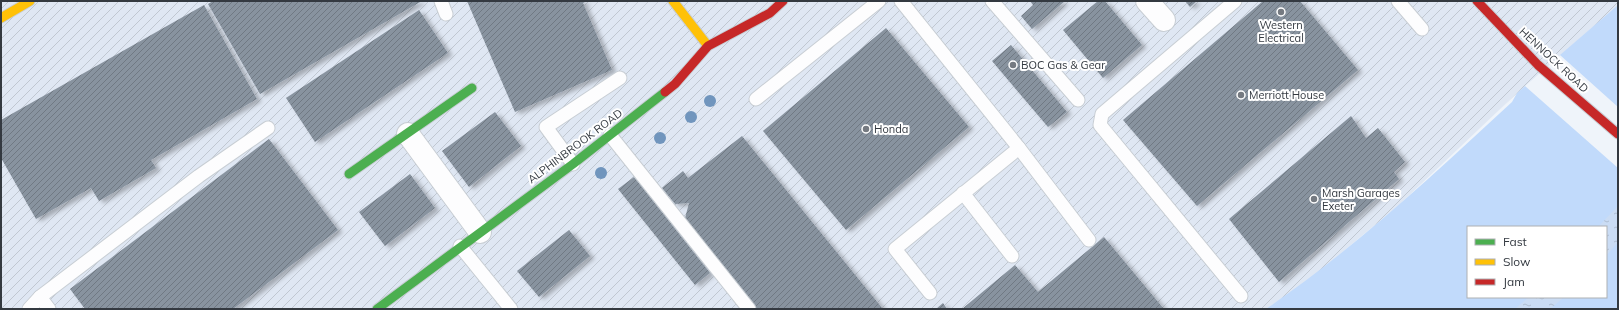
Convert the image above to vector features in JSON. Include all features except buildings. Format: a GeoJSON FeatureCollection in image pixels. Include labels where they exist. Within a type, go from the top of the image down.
{"type":"FeatureCollection","features":[{"type":"Feature","properties":{"kind":"main road"},"geometry":{"type":"LineString","coordinates":[[1,18],[30,1]]}},
{"type":"Feature","properties":{"kind":"main road"},"geometry":{"type":"LineString","coordinates":[[673,1],[687,21],[708,46]]}},
{"type":"Feature","properties":{"kind":"main road","name":"ALPHINBROOK ROAD"},"geometry":{"type":"LineString","coordinates":[[377,309],[460,246],[573,164],[675,84],[708,46],[770,13],[783,1]]}},
{"type":"Feature","properties":{"kind":"main road","name":"HENNOCK ROAD"},"geometry":{"type":"LineString","coordinates":[[1477,1],[1538,65],[1618,134]]}},
{"type":"Feature","properties":{"kind":"main road"},"geometry":{"type":"LineString","coordinates":[[349,174],[472,88]]}},
{"type":"Feature","properties":{"kind":"street"},"geometry":{"type":"LineString","coordinates":[[1147,1],[1164,20]]}},
{"type":"Feature","properties":{"kind":"street"},"geometry":{"type":"LineString","coordinates":[[408,134],[480,232]]}},
{"type":"Feature","properties":{"kind":"lane"},"geometry":{"type":"LineString","coordinates":[[441,1],[446,14]]}},
{"type":"Feature","properties":{"kind":"lane"},"geometry":{"type":"LineString","coordinates":[[756,99],[879,1]]}},
{"type":"Feature","properties":{"kind":"lane"},"geometry":{"type":"LineString","coordinates":[[901,1],[1019,148],[1089,240]]}},
{"type":"Feature","properties":{"kind":"lane"},"geometry":{"type":"LineString","coordinates":[[992,1],[1078,100]]}},
{"type":"Feature","properties":{"kind":"lane"},"geometry":{"type":"LineString","coordinates":[[1234,1],[1102,114],[1100,125],[1241,296]]}},
{"type":"Feature","properties":{"kind":"lane"},"geometry":{"type":"LineString","coordinates":[[1398,1],[1422,29]]}},
{"type":"Feature","properties":{"kind":"lane"},"geometry":{"type":"LineString","coordinates":[[573,164],[546,127],[620,78]]}},
{"type":"Feature","properties":{"kind":"lane"},"geometry":{"type":"LineString","coordinates":[[28,309],[40,297],[199,176],[268,128]]}},
{"type":"Feature","properties":{"kind":"lane"},"geometry":{"type":"LineString","coordinates":[[610,135],[749,309]]}},
{"type":"Feature","properties":{"kind":"lane"},"geometry":{"type":"LineString","coordinates":[[930,294],[895,249],[1019,148]]}},
{"type":"Feature","properties":{"kind":"lane"},"geometry":{"type":"LineString","coordinates":[[963,193],[1012,256]]}},
{"type":"Feature","properties":{"kind":"lane"},"geometry":{"type":"LineString","coordinates":[[460,246],[511,309]]}},
{"type":"Feature","properties":{"kind":"lane"},"geometry":{"type":"LineString","coordinates":[[40,297],[49,309]]}},
{"type":"Feature","properties":{"kind":"shaded area"},"geometry":{"type":"Polygon","coordinates":[[[1,1],[1618,1],[1618,5],[1517,93],[1400,204],[1309,280],[1266,309],[1,309],[1,1]]]}},
{"type":"Feature","properties":{"kind":"shaded area"},"geometry":{"type":"Polygon","coordinates":[[[1618,5],[1618,107],[1560,55],[1618,5]]]}},
{"type":"Feature","properties":{"kind":"shaded area"},"geometry":{"type":"Polygon","coordinates":[[[1525,86],[1618,168],[1618,309],[1266,309],[1299,286],[1393,210],[1512,102],[1517,93],[1525,86]]]}},
{"type":"Feature","properties":{"kind":"water"},"geometry":{"type":"Polygon","coordinates":[[[1618,206],[1618,242],[1607,255],[1607,226],[1599,226],[1618,206]]]}},
{"type":"Feature","properties":{"kind":"water"},"geometry":{"type":"Polygon","coordinates":[[[1528,298],[1563,298],[1550,309],[1515,309],[1528,298]]]}},
{"type":"Feature","properties":{"kind":"traffic: fast"},"geometry":{"type":"LineString","coordinates":[[349,174],[472,88]]}},
{"type":"Feature","properties":{"kind":"traffic: fast"},"geometry":{"type":"LineString","coordinates":[[377,309],[573,164],[665,92]]}},
{"type":"Feature","properties":{"kind":"traffic: slow"},"geometry":{"type":"LineString","coordinates":[[1,18],[30,1]]}},
{"type":"Feature","properties":{"kind":"traffic: slow"},"geometry":{"type":"LineString","coordinates":[[673,1],[708,46]]}},
{"type":"Feature","properties":{"kind":"traffic: jam"},"geometry":{"type":"LineString","coordinates":[[665,92],[675,84],[708,46],[770,13],[783,1]]}},
{"type":"Feature","properties":{"kind":"traffic: jam"},"geometry":{"type":"LineString","coordinates":[[1477,1],[1538,65],[1618,134]]}},
{"type":"Feature","properties":{"kind":"place","name":"Western Electrical"},"geometry":{"type":"Point","coordinates":[1281,12]}},
{"type":"Feature","properties":{"kind":"place","name":"BOC Gas & Gear"},"geometry":{"type":"Point","coordinates":[1013,65]}},
{"type":"Feature","properties":{"kind":"place","name":"Merriott House"},"geometry":{"type":"Point","coordinates":[1241,95]}},
{"type":"Feature","properties":{"kind":"place","name":"Honda"},"geometry":{"type":"Point","coordinates":[866,129]}},
{"type":"Feature","properties":{"kind":"place","name":"Marsh Garages Exeter"},"geometry":{"type":"Point","coordinates":[1314,199]}}]}
